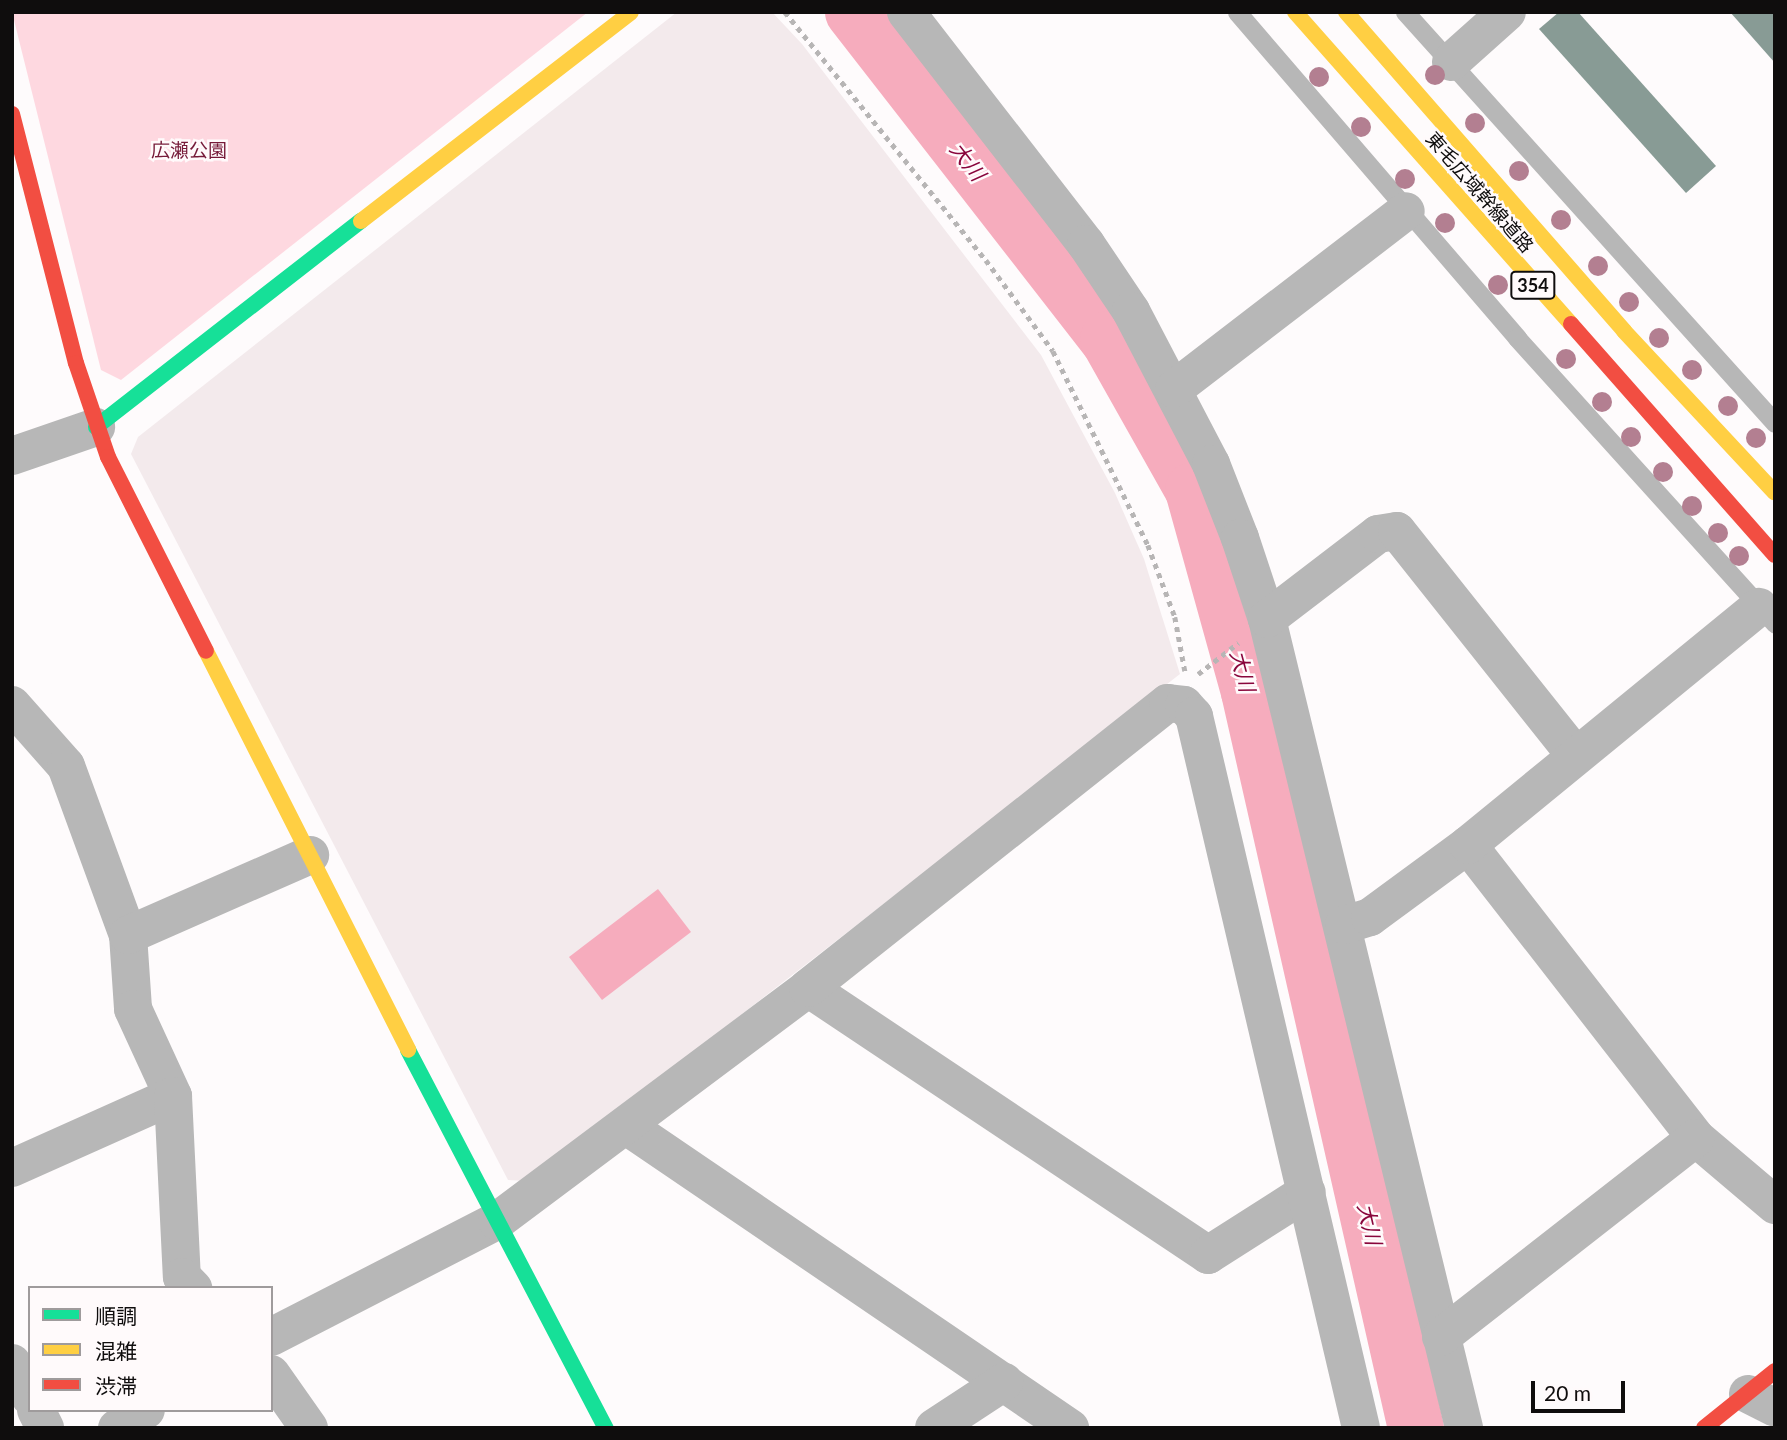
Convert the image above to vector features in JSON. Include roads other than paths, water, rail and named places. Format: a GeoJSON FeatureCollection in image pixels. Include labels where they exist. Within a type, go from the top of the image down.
{"type":"FeatureCollection","features":[{"type":"Feature","properties":{"kind":"main road"},"geometry":{"type":"LineString","coordinates":[[96,426],[631,12]]}},
{"type":"Feature","properties":{"kind":"main road","name":"東毛広域幹線道路"},"geometry":{"type":"LineString","coordinates":[[1296,12],[1775,555]]}},
{"type":"Feature","properties":{"kind":"main road","name":"東毛広域幹線道路"},"geometry":{"type":"LineString","coordinates":[[1346,12],[1615,321],[1775,493]]}},
{"type":"Feature","properties":{"kind":"main road"},"geometry":{"type":"LineString","coordinates":[[12,114],[96,426],[310,855],[606,1428]]}},
{"type":"Feature","properties":{"kind":"main road"},"geometry":{"type":"LineString","coordinates":[[1704,1428],[1766,1391]]}},
{"type":"Feature","properties":{"kind":"street"},"geometry":{"type":"LineString","coordinates":[[906,12],[1086,244],[1131,312],[1174,389],[1211,464],[1256,628],[1344,925],[1464,1428]]}},
{"type":"Feature","properties":{"kind":"street"},"geometry":{"type":"LineString","coordinates":[[1451,62],[1507,12]]}},
{"type":"Feature","properties":{"kind":"street"},"geometry":{"type":"LineString","coordinates":[[1174,389],[1406,211]]}},
{"type":"Feature","properties":{"kind":"street"},"geometry":{"type":"LineString","coordinates":[[12,456],[96,426]]}},
{"type":"Feature","properties":{"kind":"street"},"geometry":{"type":"LineString","coordinates":[[1256,628],[1378,534],[1397,531],[1575,755]]}},
{"type":"Feature","properties":{"kind":"street"},"geometry":{"type":"LineString","coordinates":[[1344,925],[1370,917],[1468,845],[1575,755],[1767,615]]}},
{"type":"Feature","properties":{"kind":"street"},"geometry":{"type":"LineString","coordinates":[[273,1336],[497,1221],[628,1127],[1168,703],[1184,705],[1194,716],[1307,1192],[1356,1425]]}},
{"type":"Feature","properties":{"kind":"street"},"geometry":{"type":"LineString","coordinates":[[12,705],[66,766],[128,935],[133,1009],[173,1096],[182,1276],[191,1286]]}},
{"type":"Feature","properties":{"kind":"street"},"geometry":{"type":"LineString","coordinates":[[1468,845],[1696,1139],[1775,1205]]}},
{"type":"Feature","properties":{"kind":"street"},"geometry":{"type":"LineString","coordinates":[[128,935],[310,855]]}},
{"type":"Feature","properties":{"kind":"street"},"geometry":{"type":"LineString","coordinates":[[808,988],[1208,1255],[1307,1192]]}},
{"type":"Feature","properties":{"kind":"street"},"geometry":{"type":"LineString","coordinates":[[12,1168],[173,1096]]}},
{"type":"Feature","properties":{"kind":"street"},"geometry":{"type":"LineString","coordinates":[[628,1127],[1070,1428]]}},
{"type":"Feature","properties":{"kind":"street"},"geometry":{"type":"LineString","coordinates":[[1441,1337],[1696,1139]]}},
{"type":"Feature","properties":{"kind":"street"},"geometry":{"type":"LineString","coordinates":[[12,1363],[28,1393]]}},
{"type":"Feature","properties":{"kind":"street"},"geometry":{"type":"LineString","coordinates":[[273,1377],[309,1428]]}},
{"type":"Feature","properties":{"kind":"street"},"geometry":{"type":"LineString","coordinates":[[934,1428],[1004,1382]]}},
{"type":"Feature","properties":{"kind":"street"},"geometry":{"type":"LineString","coordinates":[[37,1412],[46,1428]]}},
{"type":"Feature","properties":{"kind":"street"},"geometry":{"type":"LineString","coordinates":[[117,1428],[143,1412]]}},
{"type":"Feature","properties":{"kind":"lane"},"geometry":{"type":"LineString","coordinates":[[1237,12],[1406,211],[1767,615]]}},
{"type":"Feature","properties":{"kind":"lane"},"geometry":{"type":"LineString","coordinates":[[1257,12],[1261,41]]}},
{"type":"Feature","properties":{"kind":"lane"},"geometry":{"type":"LineString","coordinates":[[1405,12],[1775,423]]}},
{"type":"Feature","properties":{"kind":"waterway","name":"大川"},"geometry":{"type":"LineString","coordinates":[[853,12],[1108,339],[1193,490],[1249,692],[1416,1428]]}},
{"type":"Feature","properties":{"kind":"park label","name":"広瀬公園"},"geometry":{"type":"Point","coordinates":[189,150]}}]}
